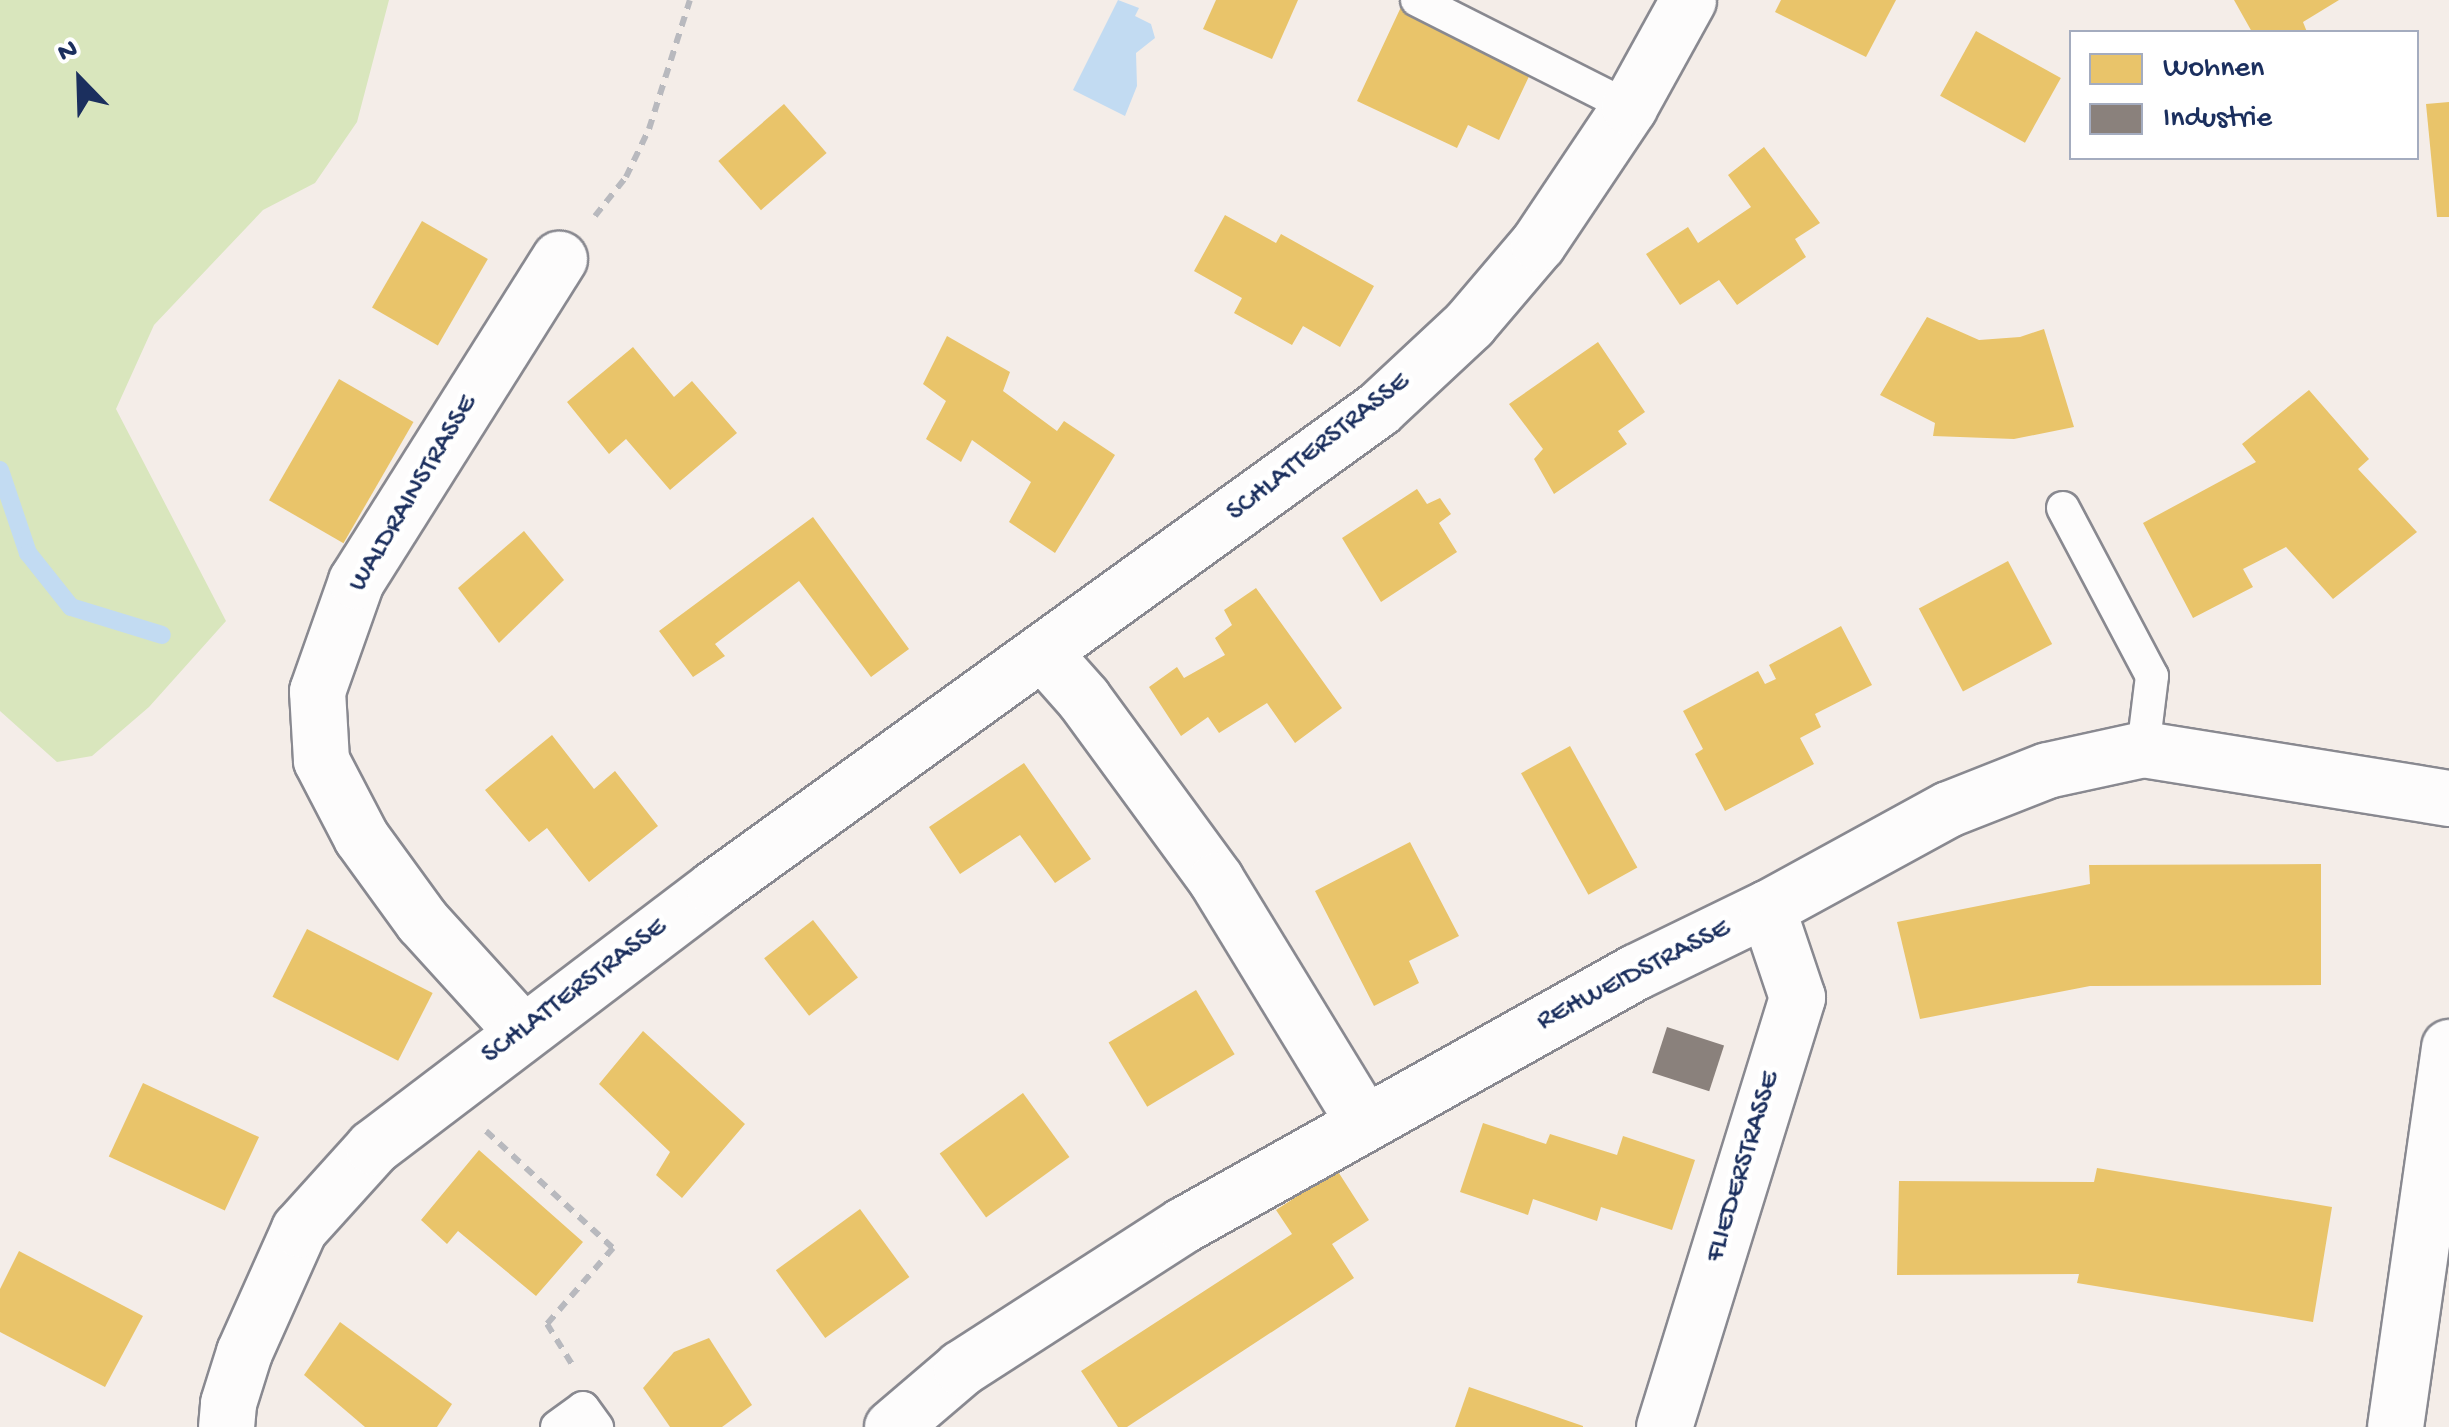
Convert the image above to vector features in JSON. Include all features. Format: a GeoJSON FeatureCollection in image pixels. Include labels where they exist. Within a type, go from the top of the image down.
{"type":"FeatureCollection","features":[{"type":"Feature","properties":{"kind":"street","name":"SCHLATTERSTRASSE"},"geometry":{"type":"LineString","coordinates":[[226,1427],[228,1404],[244,1352],[299,1229],[372,1146],[775,844],[1044,654],[1378,409],[1449,344],[1538,243],[1629,107],[1688,0]]}},
{"type":"Feature","properties":{"kind":"street","name":"WALDRAINSTRASSE"},"geometry":{"type":"LineString","coordinates":[[523,1032],[422,921],[361,838],[321,760],[317,690],[356,581],[559,260]]}},
{"type":"Feature","properties":{"kind":"street"},"geometry":{"type":"LineString","coordinates":[[1044,654],[1083,698],[1216,880],[1363,1121]]}},
{"type":"Feature","properties":{"kind":"street","name":"REHWEIDSTRASSE"},"geometry":{"type":"LineString","coordinates":[[892,1427],[976,1358],[1183,1225],[1635,972],[1767,908],[1948,809],[2047,770],[2143,749],[2449,798]]}},
{"type":"Feature","properties":{"kind":"street","name":"FLIEDERSTRASSE"},"geometry":{"type":"LineString","coordinates":[[1664,1427],[1797,997],[1767,908]]}},
{"type":"Feature","properties":{"kind":"street"},"geometry":{"type":"LineString","coordinates":[[2395,1427],[2449,1047]]}},
{"type":"Feature","properties":{"kind":"lane"},"geometry":{"type":"LineString","coordinates":[[1417,0],[1629,107]]}},
{"type":"Feature","properties":{"kind":"lane"},"geometry":{"type":"LineString","coordinates":[[2064,508],[2152,676],[2143,749]]}},
{"type":"Feature","properties":{"kind":"path"},"geometry":{"type":"LineString","coordinates":[[559,260],[626,177],[649,129],[690,0]]}},
{"type":"Feature","properties":{"kind":"path"},"geometry":{"type":"LineString","coordinates":[[480,1125],[613,1248],[547,1324],[585,1386],[579,1421]]}},
{"type":"Feature","properties":{"kind":"green space"},"geometry":{"type":"Polygon","coordinates":[[[0,0],[389,0],[357,122],[315,183],[263,210],[154,325],[116,409],[226,621],[149,707],[92,756],[57,762],[0,711],[0,0]]]}},
{"type":"Feature","properties":{"kind":"water"},"geometry":{"type":"Polygon","coordinates":[[[1118,0],[1139,8],[1135,16],[1151,24],[1155,38],[1136,53],[1137,86],[1125,116],[1073,90],[1118,0]]]}},
{"type":"Feature","properties":{"kind":"building: Wohnen"},"geometry":{"type":"Polygon","coordinates":[[[1216,0],[1298,0],[1272,59],[1203,29],[1216,0]]]}},
{"type":"Feature","properties":{"kind":"building: Wohnen"},"geometry":{"type":"Polygon","coordinates":[[[1781,0],[1896,0],[1866,57],[1775,12],[1781,0]]]}},
{"type":"Feature","properties":{"kind":"building: Wohnen"},"geometry":{"type":"Polygon","coordinates":[[[2234,0],[2339,0],[2303,22],[2306,30],[2251,30],[2234,0]]]}},
{"type":"Feature","properties":{"kind":"building: Wohnen"},"geometry":{"type":"Polygon","coordinates":[[[1401,7],[1532,70],[1499,140],[1468,125],[1457,148],[1357,101],[1401,7]]]}},
{"type":"Feature","properties":{"kind":"building: Wohnen"},"geometry":{"type":"Polygon","coordinates":[[[1976,31],[2061,78],[2025,143],[1940,96],[1976,31]]]}},
{"type":"Feature","properties":{"kind":"building: Wohnen"},"geometry":{"type":"Polygon","coordinates":[[[2449,102],[2449,217],[2437,217],[2426,104],[2449,102]]]}},
{"type":"Feature","properties":{"kind":"building: Wohnen"},"geometry":{"type":"Polygon","coordinates":[[[784,104],[827,153],[761,210],[718,161],[784,104]]]}},
{"type":"Feature","properties":{"kind":"building: Wohnen"},"geometry":{"type":"Polygon","coordinates":[[[1764,147],[1820,223],[1795,239],[1806,257],[1737,305],[1719,280],[1680,305],[1646,254],[1688,227],[1698,243],[1751,207],[1728,175],[1764,147]]]}},
{"type":"Feature","properties":{"kind":"building: Wohnen"},"geometry":{"type":"Polygon","coordinates":[[[1225,215],[1276,243],[1281,234],[1374,286],[1340,347],[1303,326],[1292,345],[1234,313],[1242,298],[1194,271],[1225,215]]]}},
{"type":"Feature","properties":{"kind":"building: Wohnen"},"geometry":{"type":"Polygon","coordinates":[[[422,221],[488,259],[438,346],[372,308],[422,221]]]}},
{"type":"Feature","properties":{"kind":"building: Wohnen"},"geometry":{"type":"Polygon","coordinates":[[[1927,317],[1979,340],[2020,337],[2044,329],[2074,427],[2014,439],[1933,436],[1935,423],[1880,395],[1927,317]]]}},
{"type":"Feature","properties":{"kind":"building: Wohnen"},"geometry":{"type":"Polygon","coordinates":[[[947,336],[1010,372],[1003,391],[1057,431],[1064,421],[1115,455],[1055,553],[1009,522],[1031,482],[972,440],[961,462],[926,439],[946,401],[923,384],[947,336]]]}},
{"type":"Feature","properties":{"kind":"building: Wohnen"},"geometry":{"type":"Polygon","coordinates":[[[1598,342],[1645,412],[1618,431],[1627,444],[1554,494],[1534,459],[1543,449],[1509,404],[1598,342]]]}},
{"type":"Feature","properties":{"kind":"building: Wohnen"},"geometry":{"type":"Polygon","coordinates":[[[633,347],[674,397],[692,381],[737,433],[670,490],[626,439],[609,454],[567,402],[633,347]]]}},
{"type":"Feature","properties":{"kind":"building: Wohnen"},"geometry":{"type":"Polygon","coordinates":[[[339,379],[413,422],[343,543],[269,500],[339,379]]]}},
{"type":"Feature","properties":{"kind":"building: Wohnen"},"geometry":{"type":"Polygon","coordinates":[[[2309,390],[2369,459],[2358,469],[2417,532],[2333,599],[2286,547],[2243,569],[2253,587],[2193,618],[2143,523],[2256,462],[2242,444],[2309,390]]]}},
{"type":"Feature","properties":{"kind":"building: Wohnen"},"geometry":{"type":"Polygon","coordinates":[[[1417,489],[1427,504],[1440,498],[1451,514],[1439,523],[1457,552],[1381,602],[1342,538],[1417,489]]]}},
{"type":"Feature","properties":{"kind":"building: Wohnen"},"geometry":{"type":"Polygon","coordinates":[[[813,517],[909,649],[871,677],[799,581],[715,644],[725,656],[693,677],[659,631],[813,517]]]}},
{"type":"Feature","properties":{"kind":"building: Wohnen"},"geometry":{"type":"Polygon","coordinates":[[[524,531],[564,580],[499,643],[458,588],[524,531]]]}},
{"type":"Feature","properties":{"kind":"building: Wohnen"},"geometry":{"type":"Polygon","coordinates":[[[2008,561],[2052,644],[1963,691],[1919,608],[2008,561]]]}},
{"type":"Feature","properties":{"kind":"building: Wohnen"},"geometry":{"type":"Polygon","coordinates":[[[1256,588],[1342,708],[1295,743],[1267,703],[1219,733],[1208,717],[1181,736],[1149,687],[1177,667],[1184,678],[1225,655],[1215,638],[1232,625],[1224,610],[1256,588]]]}},
{"type":"Feature","properties":{"kind":"building: Wohnen"},"geometry":{"type":"Polygon","coordinates":[[[1841,626],[1872,685],[1815,714],[1821,727],[1800,738],[1814,764],[1725,811],[1695,754],[1703,749],[1683,711],[1758,671],[1765,684],[1776,679],[1769,665],[1841,626]]]}},
{"type":"Feature","properties":{"kind":"building: Wohnen"},"geometry":{"type":"Polygon","coordinates":[[[552,735],[594,789],[615,771],[658,826],[589,882],[547,828],[529,842],[485,790],[552,735]]]}},
{"type":"Feature","properties":{"kind":"building: Wohnen"},"geometry":{"type":"Polygon","coordinates":[[[1570,746],[1637,868],[1588,895],[1521,773],[1570,746]]]}},
{"type":"Feature","properties":{"kind":"building: Wohnen"},"geometry":{"type":"Polygon","coordinates":[[[1024,763],[1091,859],[1055,883],[1020,835],[960,874],[929,827],[1024,763]]]}},
{"type":"Feature","properties":{"kind":"building: Wohnen"},"geometry":{"type":"Polygon","coordinates":[[[1410,842],[1459,936],[1409,961],[1419,983],[1374,1006],[1315,891],[1410,842]]]}},
{"type":"Feature","properties":{"kind":"building: Wohnen"},"geometry":{"type":"Polygon","coordinates":[[[2321,864],[2321,985],[2090,986],[1920,1019],[1897,922],[2090,884],[2089,865],[2321,864]]]}},
{"type":"Feature","properties":{"kind":"building: Wohnen"},"geometry":{"type":"Polygon","coordinates":[[[813,920],[858,978],[809,1016],[764,958],[813,920]]]}},
{"type":"Feature","properties":{"kind":"building: Wohnen"},"geometry":{"type":"Polygon","coordinates":[[[307,929],[433,993],[398,1061],[272,997],[307,929]]]}},
{"type":"Feature","properties":{"kind":"building: Wohnen"},"geometry":{"type":"Polygon","coordinates":[[[1196,990],[1235,1054],[1147,1107],[1109,1043],[1196,990]]]}},
{"type":"Feature","properties":{"kind":"building: Wohnen"},"geometry":{"type":"Polygon","coordinates":[[[643,1031],[745,1124],[682,1198],[656,1175],[670,1152],[599,1084],[643,1031]]]}},
{"type":"Feature","properties":{"kind":"building: Wohnen"},"geometry":{"type":"Polygon","coordinates":[[[143,1083],[259,1137],[225,1211],[109,1156],[143,1083]]]}},
{"type":"Feature","properties":{"kind":"building: Wohnen"},"geometry":{"type":"Polygon","coordinates":[[[1023,1093],[1069,1157],[986,1217],[940,1154],[1023,1093]]]}},
{"type":"Feature","properties":{"kind":"building: Wohnen"},"geometry":{"type":"Polygon","coordinates":[[[1483,1123],[1546,1144],[1550,1134],[1617,1155],[1623,1136],[1695,1160],[1672,1230],[1601,1207],[1597,1221],[1533,1199],[1528,1215],[1460,1192],[1483,1123]]]}},
{"type":"Feature","properties":{"kind":"building: Wohnen"},"geometry":{"type":"Polygon","coordinates":[[[479,1150],[583,1242],[536,1296],[458,1231],[447,1244],[421,1220],[479,1150]]]}},
{"type":"Feature","properties":{"kind":"building: Wohnen"},"geometry":{"type":"Polygon","coordinates":[[[2097,1168],[2332,1207],[2313,1322],[2077,1283],[2079,1274],[1897,1275],[1899,1181],[2094,1182],[2097,1168]]]}},
{"type":"Feature","properties":{"kind":"building: Wohnen"},"geometry":{"type":"Polygon","coordinates":[[[1337,1170],[1369,1220],[1332,1244],[1354,1278],[1127,1427],[1118,1427],[1081,1371],[1292,1234],[1276,1210],[1337,1170]]]}},
{"type":"Feature","properties":{"kind":"building: Wohnen"},"geometry":{"type":"Polygon","coordinates":[[[860,1209],[909,1277],[825,1338],[776,1270],[860,1209]]]}},
{"type":"Feature","properties":{"kind":"building: Wohnen"},"geometry":{"type":"Polygon","coordinates":[[[19,1251],[143,1316],[105,1387],[0,1332],[0,1289],[19,1251]]]}},
{"type":"Feature","properties":{"kind":"building: Wohnen"},"geometry":{"type":"Polygon","coordinates":[[[340,1322],[452,1404],[437,1427],[365,1427],[304,1375],[340,1322]]]}},
{"type":"Feature","properties":{"kind":"building: Wohnen"},"geometry":{"type":"Polygon","coordinates":[[[709,1338],[752,1405],[722,1427],[670,1427],[643,1388],[674,1352],[709,1338]]]}},
{"type":"Feature","properties":{"kind":"building: Wohnen"},"geometry":{"type":"Polygon","coordinates":[[[1469,1387],[1583,1426],[1583,1427],[1455,1427],[1469,1387]]]}},
{"type":"Feature","properties":{"kind":"building: Industrie"},"geometry":{"type":"Polygon","coordinates":[[[1667,1027],[1724,1046],[1709,1091],[1652,1073],[1667,1027]]]}},
{"type":"Feature","properties":{"kind":"waterway"},"geometry":{"type":"LineString","coordinates":[[0,470],[28,553],[71,607],[162,635]]}}]}
